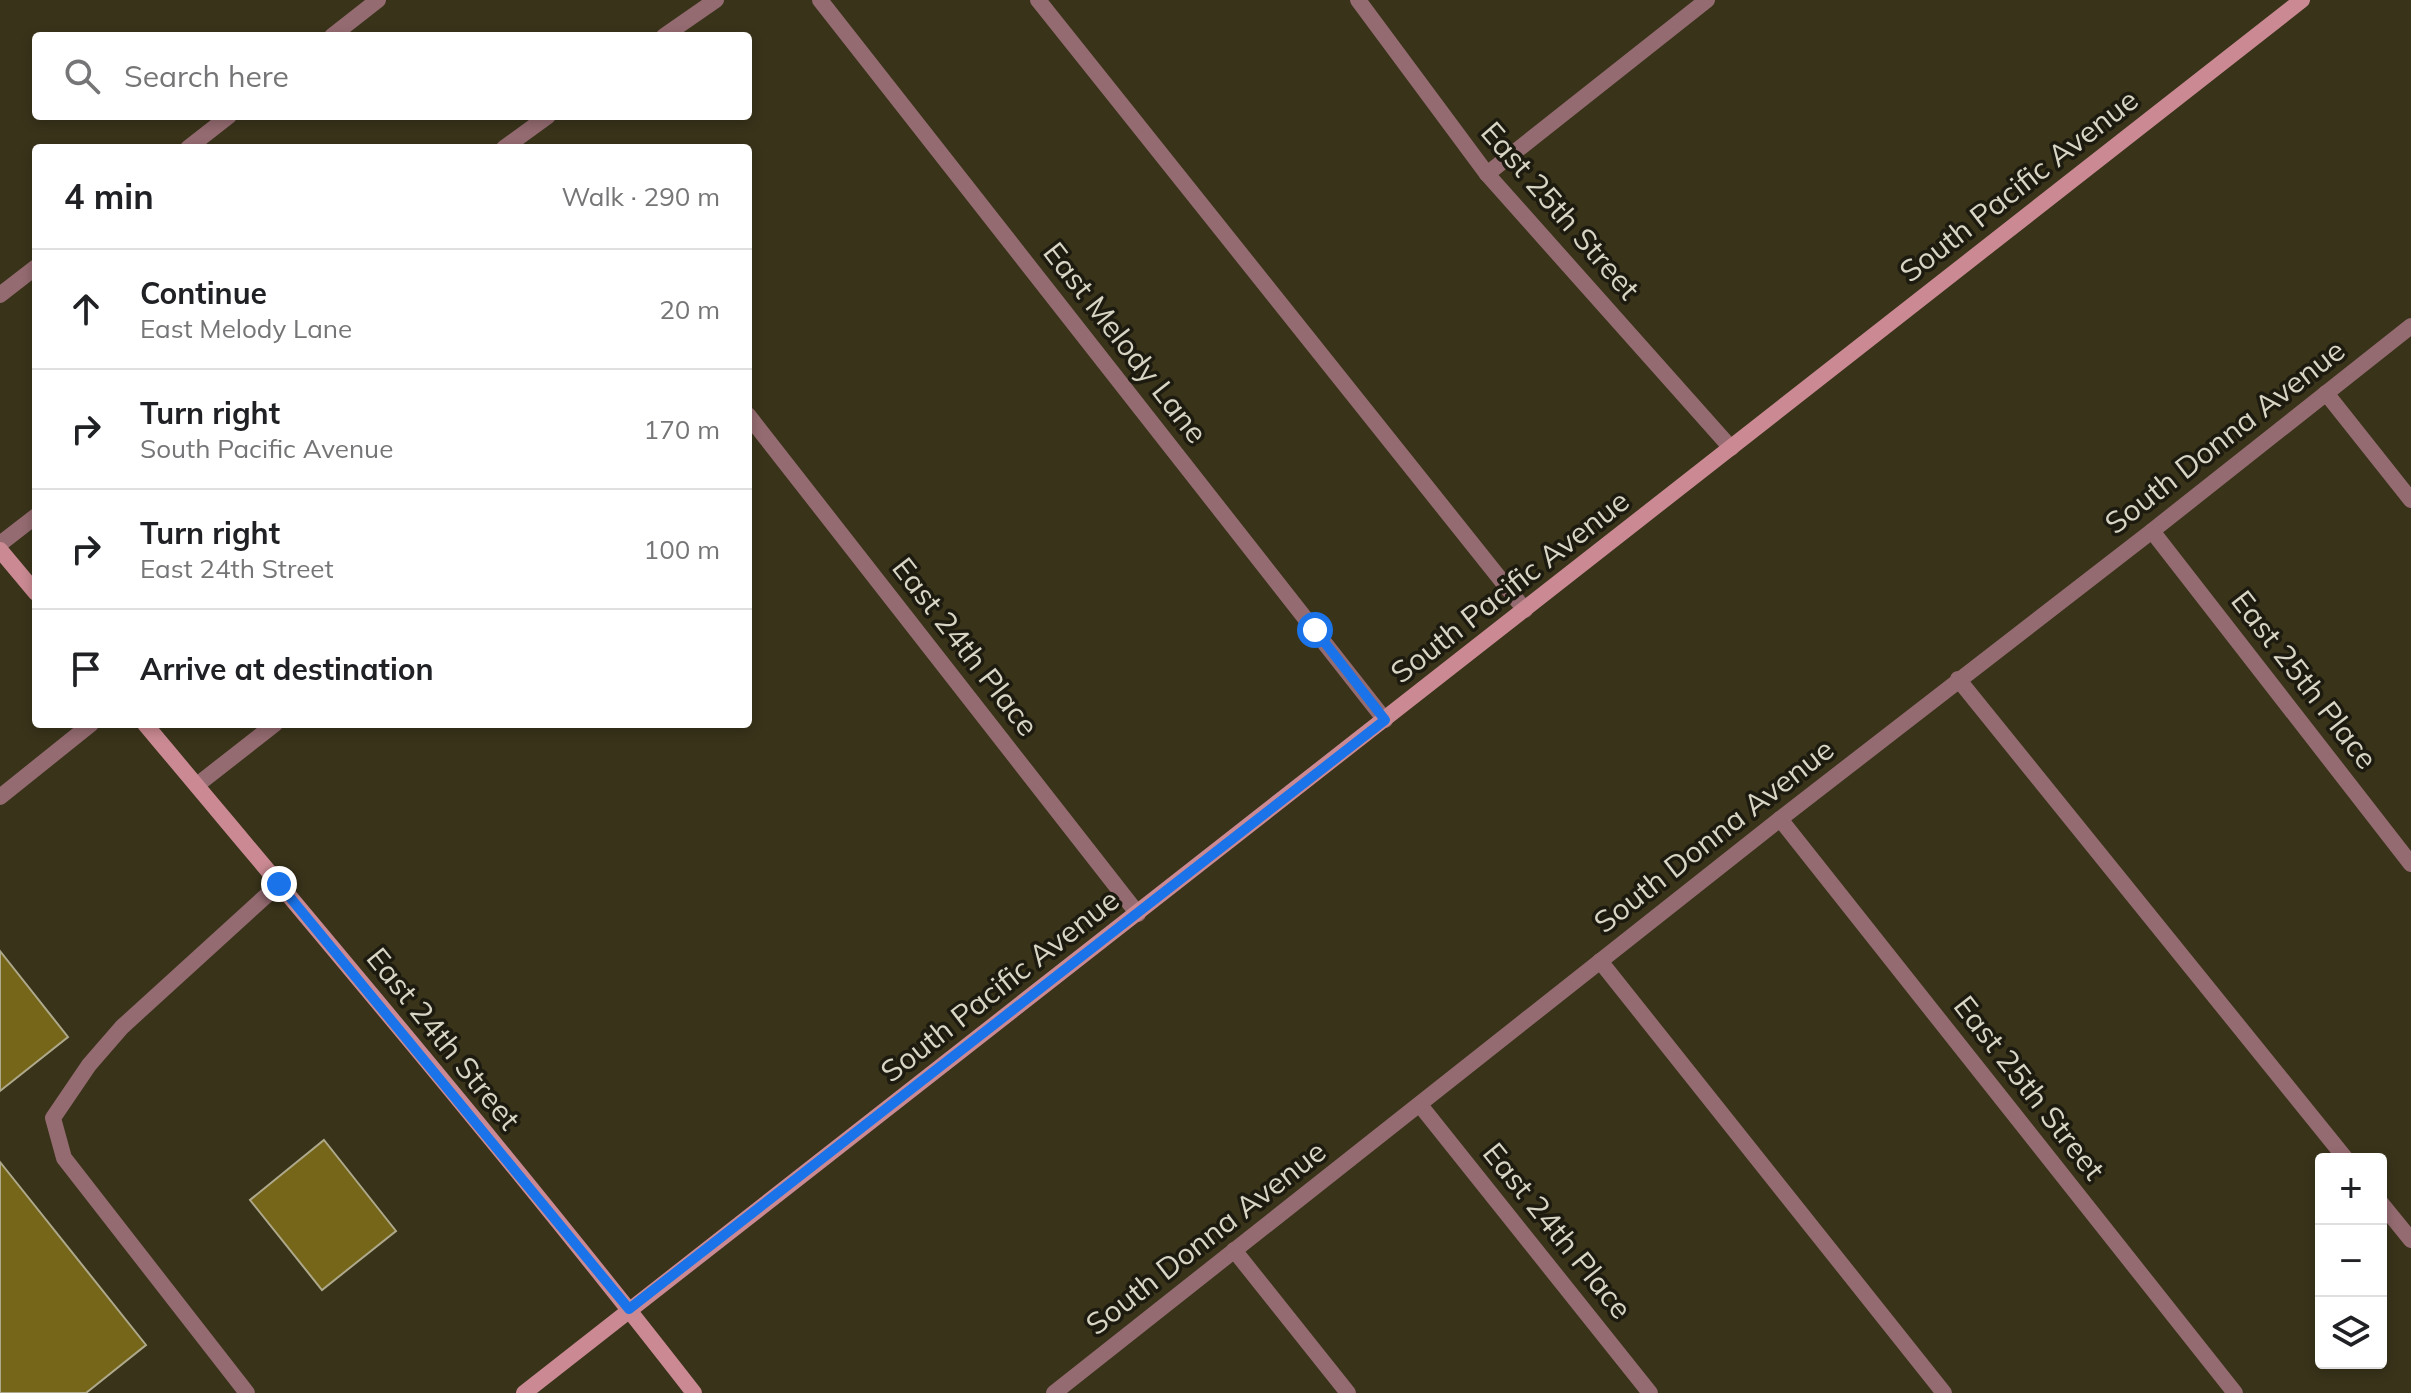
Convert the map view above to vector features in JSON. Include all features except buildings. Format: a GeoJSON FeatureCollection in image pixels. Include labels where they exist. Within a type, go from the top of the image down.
{"type":"FeatureCollection","features":[{"type":"Feature","properties":{"kind":"main road","name":"South Pacific Avenue"},"geometry":{"type":"LineString","coordinates":[[524,1393],[2302,0]]}},
{"type":"Feature","properties":{"kind":"main road"},"geometry":{"type":"LineString","coordinates":[[0,547],[32,588]]}},
{"type":"Feature","properties":{"kind":"main road","name":"East 24th Street"},"geometry":{"type":"LineString","coordinates":[[148,728],[629,1309],[694,1393]]}},
{"type":"Feature","properties":{"kind":"street"},"geometry":{"type":"LineString","coordinates":[[337,32],[378,0]]}},
{"type":"Feature","properties":{"kind":"street"},"geometry":{"type":"LineString","coordinates":[[670,32],[716,0]]}},
{"type":"Feature","properties":{"kind":"street","name":"East Melody Lane"},"geometry":{"type":"LineString","coordinates":[[820,0],[1385,720]]}},
{"type":"Feature","properties":{"kind":"street"},"geometry":{"type":"LineString","coordinates":[[1038,0],[1525,610]]}},
{"type":"Feature","properties":{"kind":"street","name":"East 25th Street"},"geometry":{"type":"LineString","coordinates":[[1358,0],[1487,174],[1731,448]]}},
{"type":"Feature","properties":{"kind":"street"},"geometry":{"type":"LineString","coordinates":[[1487,174],[1707,0]]}},
{"type":"Feature","properties":{"kind":"street"},"geometry":{"type":"LineString","coordinates":[[193,144],[224,120]]}},
{"type":"Feature","properties":{"kind":"street"},"geometry":{"type":"LineString","coordinates":[[509,144],[542,120]]}},
{"type":"Feature","properties":{"kind":"street"},"geometry":{"type":"LineString","coordinates":[[523,133],[532,144]]}},
{"type":"Feature","properties":{"kind":"street"},"geometry":{"type":"LineString","coordinates":[[0,295],[32,270]]}},
{"type":"Feature","properties":{"kind":"street","name":"South Donna Avenue"},"geometry":{"type":"LineString","coordinates":[[1056,1392],[1780,819],[2411,326]]}},
{"type":"Feature","properties":{"kind":"street"},"geometry":{"type":"LineString","coordinates":[[2326,393],[2411,500]]}},
{"type":"Feature","properties":{"kind":"street","name":"East 24th Place"},"geometry":{"type":"LineString","coordinates":[[752,420],[1138,914]]}},
{"type":"Feature","properties":{"kind":"street"},"geometry":{"type":"LineString","coordinates":[[0,547],[32,519]]}},
{"type":"Feature","properties":{"kind":"street","name":"East 25th Place"},"geometry":{"type":"LineString","coordinates":[[2152,531],[2411,864]]}},
{"type":"Feature","properties":{"kind":"street"},"geometry":{"type":"LineString","coordinates":[[1958,679],[2341,1153]]}},
{"type":"Feature","properties":{"kind":"street"},"geometry":{"type":"LineString","coordinates":[[0,797],[86,728]]}},
{"type":"Feature","properties":{"kind":"street"},"geometry":{"type":"LineString","coordinates":[[197,785],[270,728]]}},
{"type":"Feature","properties":{"kind":"street","name":"East 25th Street"},"geometry":{"type":"LineString","coordinates":[[1780,819],[2235,1393]]}},
{"type":"Feature","properties":{"kind":"street"},"geometry":{"type":"LineString","coordinates":[[247,1393],[64,1158],[53,1118],[89,1065],[122,1027],[279,884]]}},
{"type":"Feature","properties":{"kind":"street"},"geometry":{"type":"LineString","coordinates":[[1600,961],[1944,1393]]}},
{"type":"Feature","properties":{"kind":"street","name":"East 24th Place"},"geometry":{"type":"LineString","coordinates":[[1420,1105],[1650,1393]]}},
{"type":"Feature","properties":{"kind":"street"},"geometry":{"type":"LineString","coordinates":[[2387,1210],[2411,1240]]}},
{"type":"Feature","properties":{"kind":"street"},"geometry":{"type":"LineString","coordinates":[[1234,1250],[1348,1393]]}},
{"type":"Feature","properties":{"kind":"route"},"geometry":{"type":"LineString","coordinates":[[279,884],[629,1309],[1385,720],[1315,630]]}}]}
